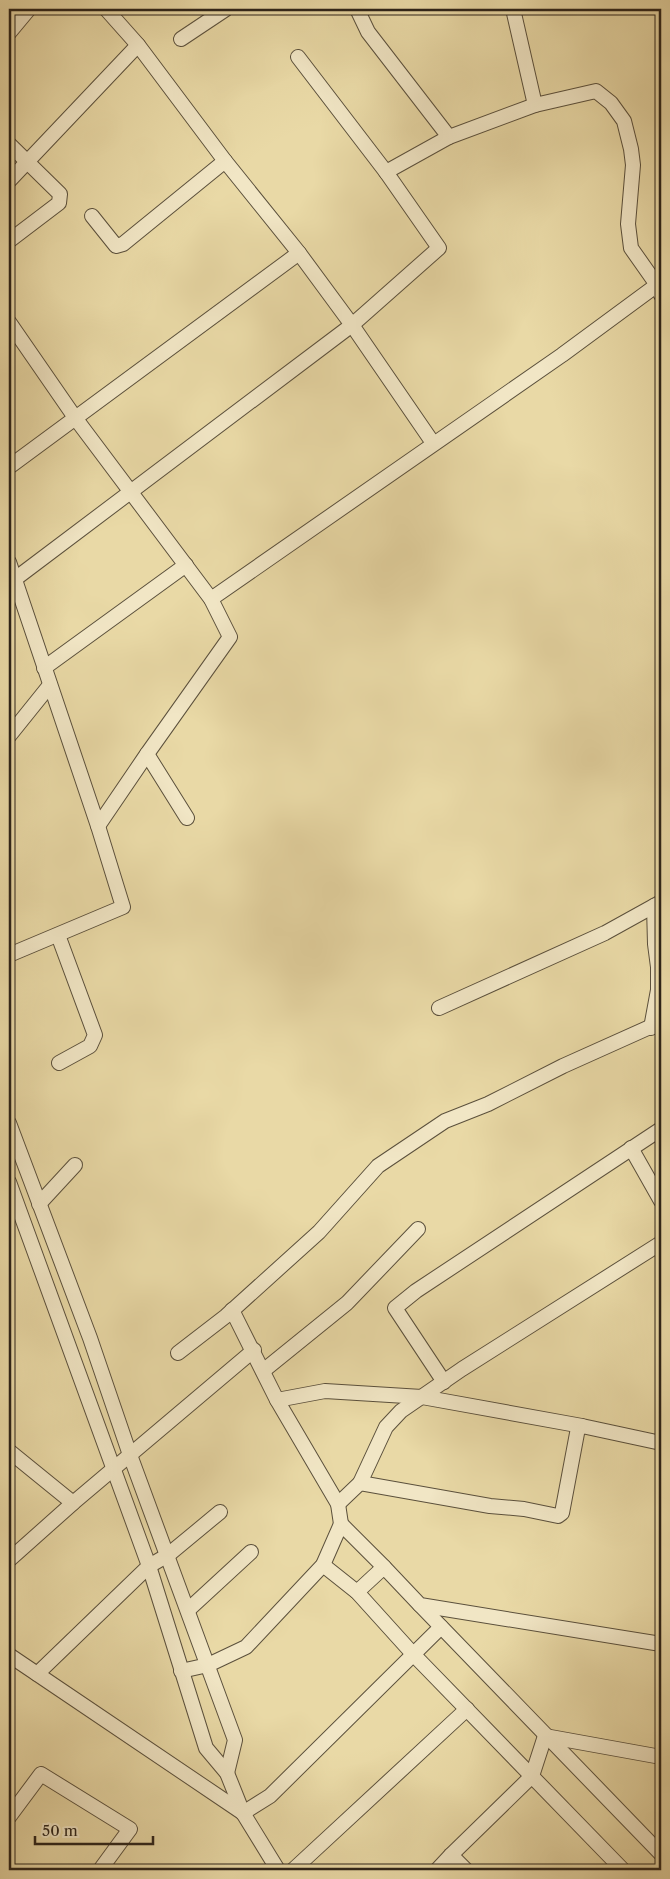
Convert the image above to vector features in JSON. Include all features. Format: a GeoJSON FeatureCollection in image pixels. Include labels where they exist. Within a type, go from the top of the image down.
{"type":"FeatureCollection","features":[{"type":"Feature","properties":{"kind":"street"},"geometry":{"type":"LineString","coordinates":[[9,33],[29,9]]}},
{"type":"Feature","properties":{"kind":"street"},"geometry":{"type":"LineString","coordinates":[[106,9],[138,45],[225,161],[299,253],[352,325],[433,443]]}},
{"type":"Feature","properties":{"kind":"street"},"geometry":{"type":"LineString","coordinates":[[181,39],[226,9]]}},
{"type":"Feature","properties":{"kind":"street"},"geometry":{"type":"LineString","coordinates":[[357,9],[368,32],[449,137]]}},
{"type":"Feature","properties":{"kind":"street"},"geometry":{"type":"LineString","coordinates":[[513,9],[535,106]]}},
{"type":"Feature","properties":{"kind":"street"},"geometry":{"type":"LineString","coordinates":[[9,181],[138,45]]}},
{"type":"Feature","properties":{"kind":"street"},"geometry":{"type":"LineString","coordinates":[[12,583],[130,491],[352,325],[439,248],[386,172],[298,57]]}},
{"type":"Feature","properties":{"kind":"street"},"geometry":{"type":"LineString","coordinates":[[211,599],[433,443],[659,290],[631,248],[628,224],[633,164],[624,121],[611,103],[596,91],[535,106],[449,137],[386,172]]}},
{"type":"Feature","properties":{"kind":"street"},"geometry":{"type":"LineString","coordinates":[[9,144],[60,194],[58,203],[9,241]]}},
{"type":"Feature","properties":{"kind":"street"},"geometry":{"type":"LineString","coordinates":[[92,216],[116,246],[123,244],[225,161]]}},
{"type":"Feature","properties":{"kind":"street"},"geometry":{"type":"LineString","coordinates":[[9,467],[299,253]]}},
{"type":"Feature","properties":{"kind":"street"},"geometry":{"type":"LineString","coordinates":[[9,322],[76,419],[211,599],[230,637],[98,826]]}},
{"type":"Feature","properties":{"kind":"street"},"geometry":{"type":"LineString","coordinates":[[9,562],[12,583],[50,685],[98,826],[123,907],[9,956]]}},
{"type":"Feature","properties":{"kind":"street"},"geometry":{"type":"LineString","coordinates":[[44,668],[186,566]]}},
{"type":"Feature","properties":{"kind":"street"},"geometry":{"type":"LineString","coordinates":[[9,736],[50,685]]}},
{"type":"Feature","properties":{"kind":"street"},"geometry":{"type":"LineString","coordinates":[[147,754],[187,818]]}},
{"type":"Feature","properties":{"kind":"street"},"geometry":{"type":"LineString","coordinates":[[439,1008],[605,933],[658,904]]}},
{"type":"Feature","properties":{"kind":"street"},"geometry":{"type":"LineString","coordinates":[[178,1353],[232,1310],[319,1232],[378,1166],[444,1121],[488,1104],[563,1066],[656,1025],[658,967],[655,944],[658,904]]}},
{"type":"Feature","properties":{"kind":"street"},"geometry":{"type":"LineString","coordinates":[[58,935],[95,1035],[90,1046],[59,1063]]}},
{"type":"Feature","properties":{"kind":"street"},"geometry":{"type":"LineString","coordinates":[[9,1123],[90,1338],[130,1455],[235,1740],[227,1773]]}},
{"type":"Feature","properties":{"kind":"street"},"geometry":{"type":"LineString","coordinates":[[444,1382],[394,1308],[416,1291],[661,1129]]}},
{"type":"Feature","properties":{"kind":"street"},"geometry":{"type":"LineString","coordinates":[[631,1148],[661,1201]]}},
{"type":"Feature","properties":{"kind":"street"},"geometry":{"type":"LineString","coordinates":[[39,1204],[74,1165]]}},
{"type":"Feature","properties":{"kind":"street"},"geometry":{"type":"LineString","coordinates":[[9,1182],[149,1566],[206,1748],[227,1773],[243,1813],[278,1870]]}},
{"type":"Feature","properties":{"kind":"street"},"geometry":{"type":"LineString","coordinates":[[263,1371],[347,1303],[418,1229]]}},
{"type":"Feature","properties":{"kind":"street"},"geometry":{"type":"LineString","coordinates":[[338,1504],[360,1483],[386,1427],[402,1411],[661,1243]]}},
{"type":"Feature","properties":{"kind":"street"},"geometry":{"type":"LineString","coordinates":[[181,1670],[208,1665],[246,1647],[323,1565],[341,1524],[338,1504],[277,1400],[254,1350],[232,1310]]}},
{"type":"Feature","properties":{"kind":"street"},"geometry":{"type":"LineString","coordinates":[[9,1560],[73,1503],[254,1350]]}},
{"type":"Feature","properties":{"kind":"street"},"geometry":{"type":"LineString","coordinates":[[277,1400],[324,1391],[422,1397],[582,1426],[661,1443]]}},
{"type":"Feature","properties":{"kind":"street"},"geometry":{"type":"LineString","coordinates":[[360,1483],[558,1516],[562,1513],[578,1428],[582,1426]]}},
{"type":"Feature","properties":{"kind":"street"},"geometry":{"type":"LineString","coordinates":[[9,1450],[73,1503]]}},
{"type":"Feature","properties":{"kind":"street"},"geometry":{"type":"LineString","coordinates":[[37,1674],[149,1566],[168,1555],[220,1512]]}},
{"type":"Feature","properties":{"kind":"street"},"geometry":{"type":"LineString","coordinates":[[341,1524],[661,1854]]}},
{"type":"Feature","properties":{"kind":"street"},"geometry":{"type":"LineString","coordinates":[[188,1610],[251,1552]]}},
{"type":"Feature","properties":{"kind":"street"},"geometry":{"type":"LineString","coordinates":[[323,1565],[357,1592],[413,1654],[623,1870]]}},
{"type":"Feature","properties":{"kind":"street"},"geometry":{"type":"LineString","coordinates":[[357,1592],[384,1568]]}},
{"type":"Feature","properties":{"kind":"street"},"geometry":{"type":"LineString","coordinates":[[420,1606],[661,1644]]}},
{"type":"Feature","properties":{"kind":"street"},"geometry":{"type":"LineString","coordinates":[[243,1813],[270,1796],[441,1627]]}},
{"type":"Feature","properties":{"kind":"street"},"geometry":{"type":"LineString","coordinates":[[9,1655],[243,1813]]}},
{"type":"Feature","properties":{"kind":"street"},"geometry":{"type":"LineString","coordinates":[[294,1870],[467,1709]]}},
{"type":"Feature","properties":{"kind":"street"},"geometry":{"type":"LineString","coordinates":[[545,1736],[661,1757]]}},
{"type":"Feature","properties":{"kind":"street"},"geometry":{"type":"LineString","coordinates":[[437,1870],[451,1854],[532,1776],[545,1736]]}},
{"type":"Feature","properties":{"kind":"street"},"geometry":{"type":"LineString","coordinates":[[9,1817],[42,1774],[130,1829],[100,1870]]}},
{"type":"Feature","properties":{"kind":"street"},"geometry":{"type":"LineString","coordinates":[[451,1854],[466,1870]]}}]}
